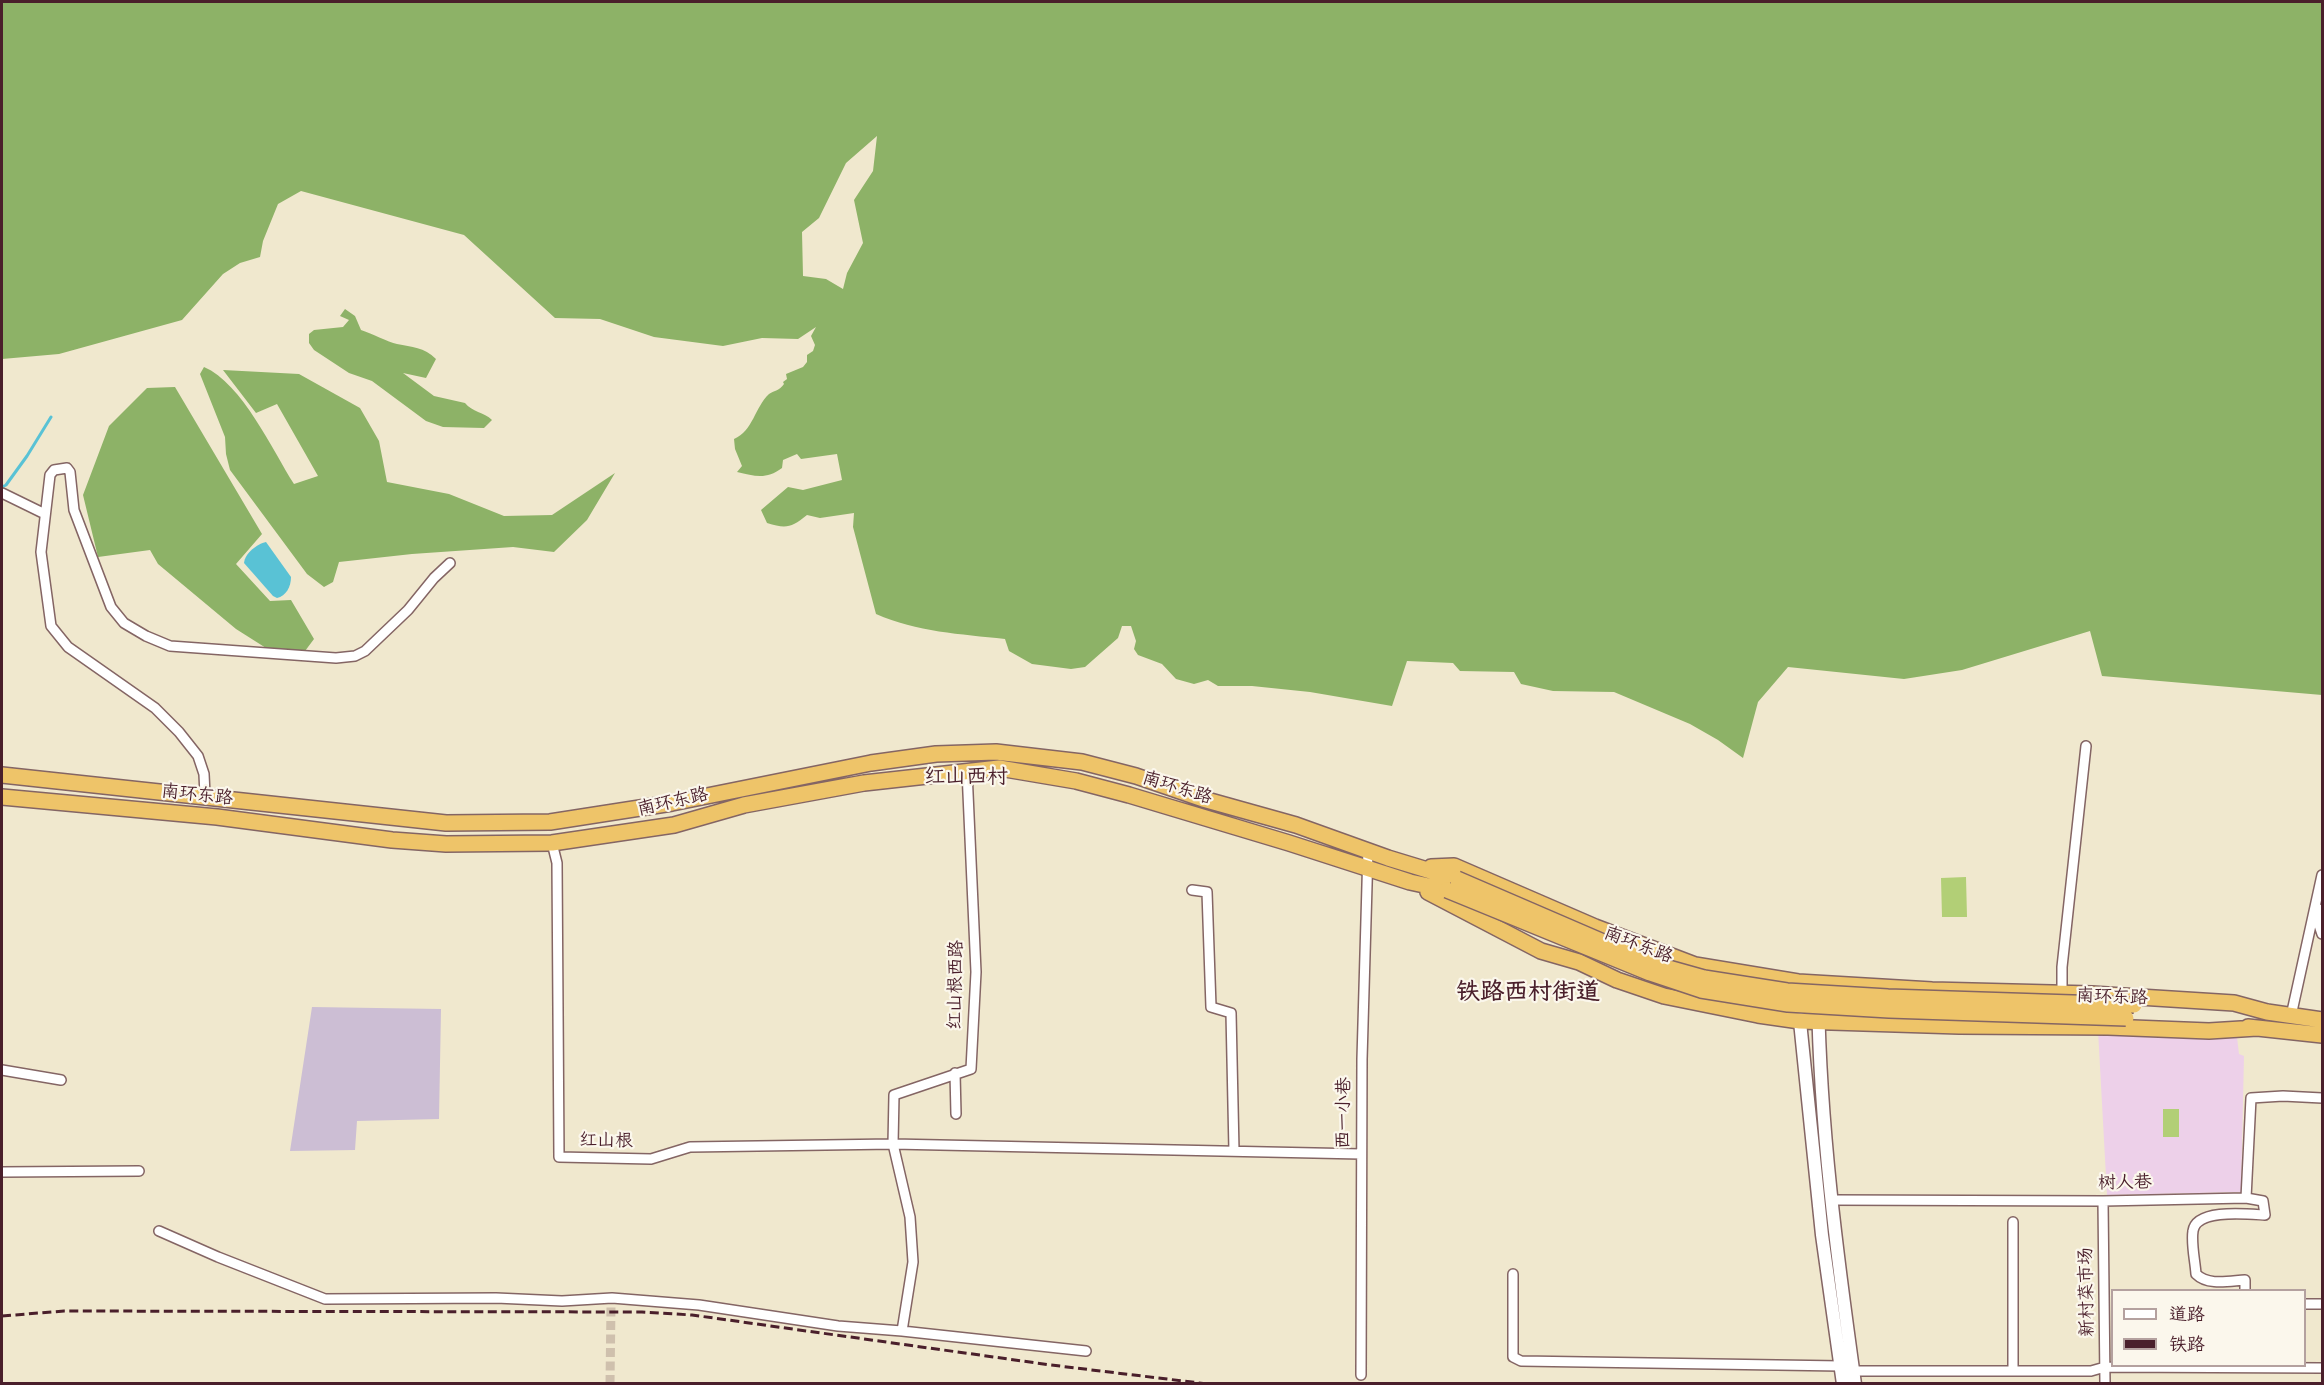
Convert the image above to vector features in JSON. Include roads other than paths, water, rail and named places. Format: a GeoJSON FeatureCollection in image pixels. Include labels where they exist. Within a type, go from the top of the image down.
{"type":"FeatureCollection","features":[{"type":"Feature","properties":{"kind":"highway","name":"南环东路"},"geometry":{"type":"LineString","coordinates":[[2,775],[205,795],[446,823],[550,822],[672,803],[871,763],[936,754],[996,752],[1082,762],[1296,825],[1418,867],[1452,885],[1654,964],[1704,978],[1787,991],[2130,1011],[2267,1012]]}},
{"type":"Feature","properties":{"kind":"highway","name":"南环东路"},"geometry":{"type":"LineString","coordinates":[[2,797],[217,817],[323,829],[392,840],[446,844],[552,843],[674,825],[744,805],[864,783],[999,768],[1076,781],[1129,795],[1368,867],[1410,882],[1452,885]]}},
{"type":"Feature","properties":{"kind":"highway"},"geometry":{"type":"LineString","coordinates":[[550,822],[552,843]]}},
{"type":"Feature","properties":{"kind":"highway","name":"南环东路"},"geometry":{"type":"LineString","coordinates":[[1418,867],[1454,866],[1595,927],[1695,965],[1798,982],[2144,996],[2234,1003],[2267,1012],[2322,1020]]}},
{"type":"Feature","properties":{"kind":"highway"},"geometry":{"type":"LineString","coordinates":[[1410,882],[1541,951],[1579,962],[1617,980],[1664,996],[1758,1016],[1818,1022],[1959,1026],[2108,1027],[2209,1031],[2257,1028]]}},
{"type":"Feature","properties":{"kind":"highway","name":"南环东路"},"geometry":{"type":"LineString","coordinates":[[2130,1011],[2322,1035]]}},
{"type":"Feature","properties":{"kind":"street"},"geometry":{"type":"LineString","coordinates":[[205,795],[204,774],[198,756],[179,732],[154,708],[68,647],[51,626],[40,552],[50,475],[54,470],[67,468],[71,478],[74,510],[111,607],[124,623],[170,646],[336,658],[355,656],[364,651],[408,610],[434,578],[450,563]]}},
{"type":"Feature","properties":{"kind":"street"},"geometry":{"type":"LineString","coordinates":[[4,494],[45,514]]}},
{"type":"Feature","properties":{"kind":"street"},"geometry":{"type":"LineString","coordinates":[[2062,994],[2062,967],[2086,746]]}},
{"type":"Feature","properties":{"kind":"street","name":"红山根西路"},"geometry":{"type":"LineString","coordinates":[[893,1144],[894,1095],[971,1069],[976,972],[966,771]]}},
{"type":"Feature","properties":{"kind":"street","name":"红山根"},"geometry":{"type":"LineString","coordinates":[[552,843],[557,863],[559,1157],[651,1159],[690,1147],[893,1144]]}},
{"type":"Feature","properties":{"kind":"street","name":"西一小巷"},"geometry":{"type":"LineString","coordinates":[[1361,1375],[1361,1154],[1368,850]]}},
{"type":"Feature","properties":{"kind":"street"},"geometry":{"type":"LineString","coordinates":[[2291,1016],[2318,914],[2322,875]]}},
{"type":"Feature","properties":{"kind":"street"},"geometry":{"type":"LineString","coordinates":[[1192,890],[1207,892],[1211,1007],[1231,1013],[1234,1151]]}},
{"type":"Feature","properties":{"kind":"street"},"geometry":{"type":"LineString","coordinates":[[2318,914],[2322,934]]}},
{"type":"Feature","properties":{"kind":"street"},"geometry":{"type":"LineString","coordinates":[[1798,982],[1822,1235],[1850,1373]]}},
{"type":"Feature","properties":{"kind":"street"},"geometry":{"type":"LineString","coordinates":[[1818,983],[1818,1022],[1832,1200],[1850,1373],[1844,1383]]}},
{"type":"Feature","properties":{"kind":"street"},"geometry":{"type":"LineString","coordinates":[[2,1070],[61,1080]]}},
{"type":"Feature","properties":{"kind":"street"},"geometry":{"type":"LineString","coordinates":[[956,1073],[956,1114]]}},
{"type":"Feature","properties":{"kind":"street"},"geometry":{"type":"LineString","coordinates":[[2245,1289],[2245,1280],[2210,1281],[2196,1274],[2193,1230],[2196,1223],[2216,1214],[2265,1215],[2263,1201],[2246,1198],[2251,1098],[2283,1096],[2322,1098]]}},
{"type":"Feature","properties":{"kind":"street"},"geometry":{"type":"LineString","coordinates":[[902,1331],[913,1262],[910,1217],[893,1144],[1361,1154]]}},
{"type":"Feature","properties":{"kind":"street"},"geometry":{"type":"LineString","coordinates":[[2,1172],[140,1171]]}},
{"type":"Feature","properties":{"kind":"street","name":"树人巷"},"geometry":{"type":"LineString","coordinates":[[1832,1200],[2103,1201],[2246,1198]]}},
{"type":"Feature","properties":{"kind":"street","name":"新村菜市场"},"geometry":{"type":"LineString","coordinates":[[2103,1201],[2105,1383]]}},
{"type":"Feature","properties":{"kind":"street"},"geometry":{"type":"LineString","coordinates":[[2013,1222],[2013,1371]]}},
{"type":"Feature","properties":{"kind":"street"},"geometry":{"type":"LineString","coordinates":[[159,1232],[325,1299],[496,1298],[699,1305],[838,1326],[1086,1352]]}},
{"type":"Feature","properties":{"kind":"street"},"geometry":{"type":"LineString","coordinates":[[1513,1274],[1513,1357],[1521,1362],[1850,1373],[2091,1371],[2105,1367],[2322,1368]]}},
{"type":"Feature","properties":{"kind":"street"},"geometry":{"type":"LineString","coordinates":[[2306,1304],[2322,1304]]}},
{"type":"Feature","properties":{"kind":"water"},"geometry":{"type":"Polygon","coordinates":[[[266,542],[291,577],[287,590],[277,598],[244,563],[252,550],[266,542]]]}},
{"type":"Feature","properties":{"kind":"waterway"},"geometry":{"type":"LineString","coordinates":[[2,487],[6,485],[27,456],[51,417]]}},
{"type":"Feature","properties":{"kind":"tunnel"},"geometry":{"type":"LineString","coordinates":[[610,1384],[611,1306]]}},
{"type":"Feature","properties":{"kind":"railway"},"geometry":{"type":"LineString","coordinates":[[2,1316],[64,1311],[642,1312],[692,1315],[1051,1365],[1208,1384]]}},
{"type":"Feature","properties":{"kind":"district","name":"红山西村"},"geometry":{"type":"Point","coordinates":[966,779]}},
{"type":"Feature","properties":{"kind":"district","name":"铁路西村街道"},"geometry":{"type":"Point","coordinates":[1528,994]}}]}
